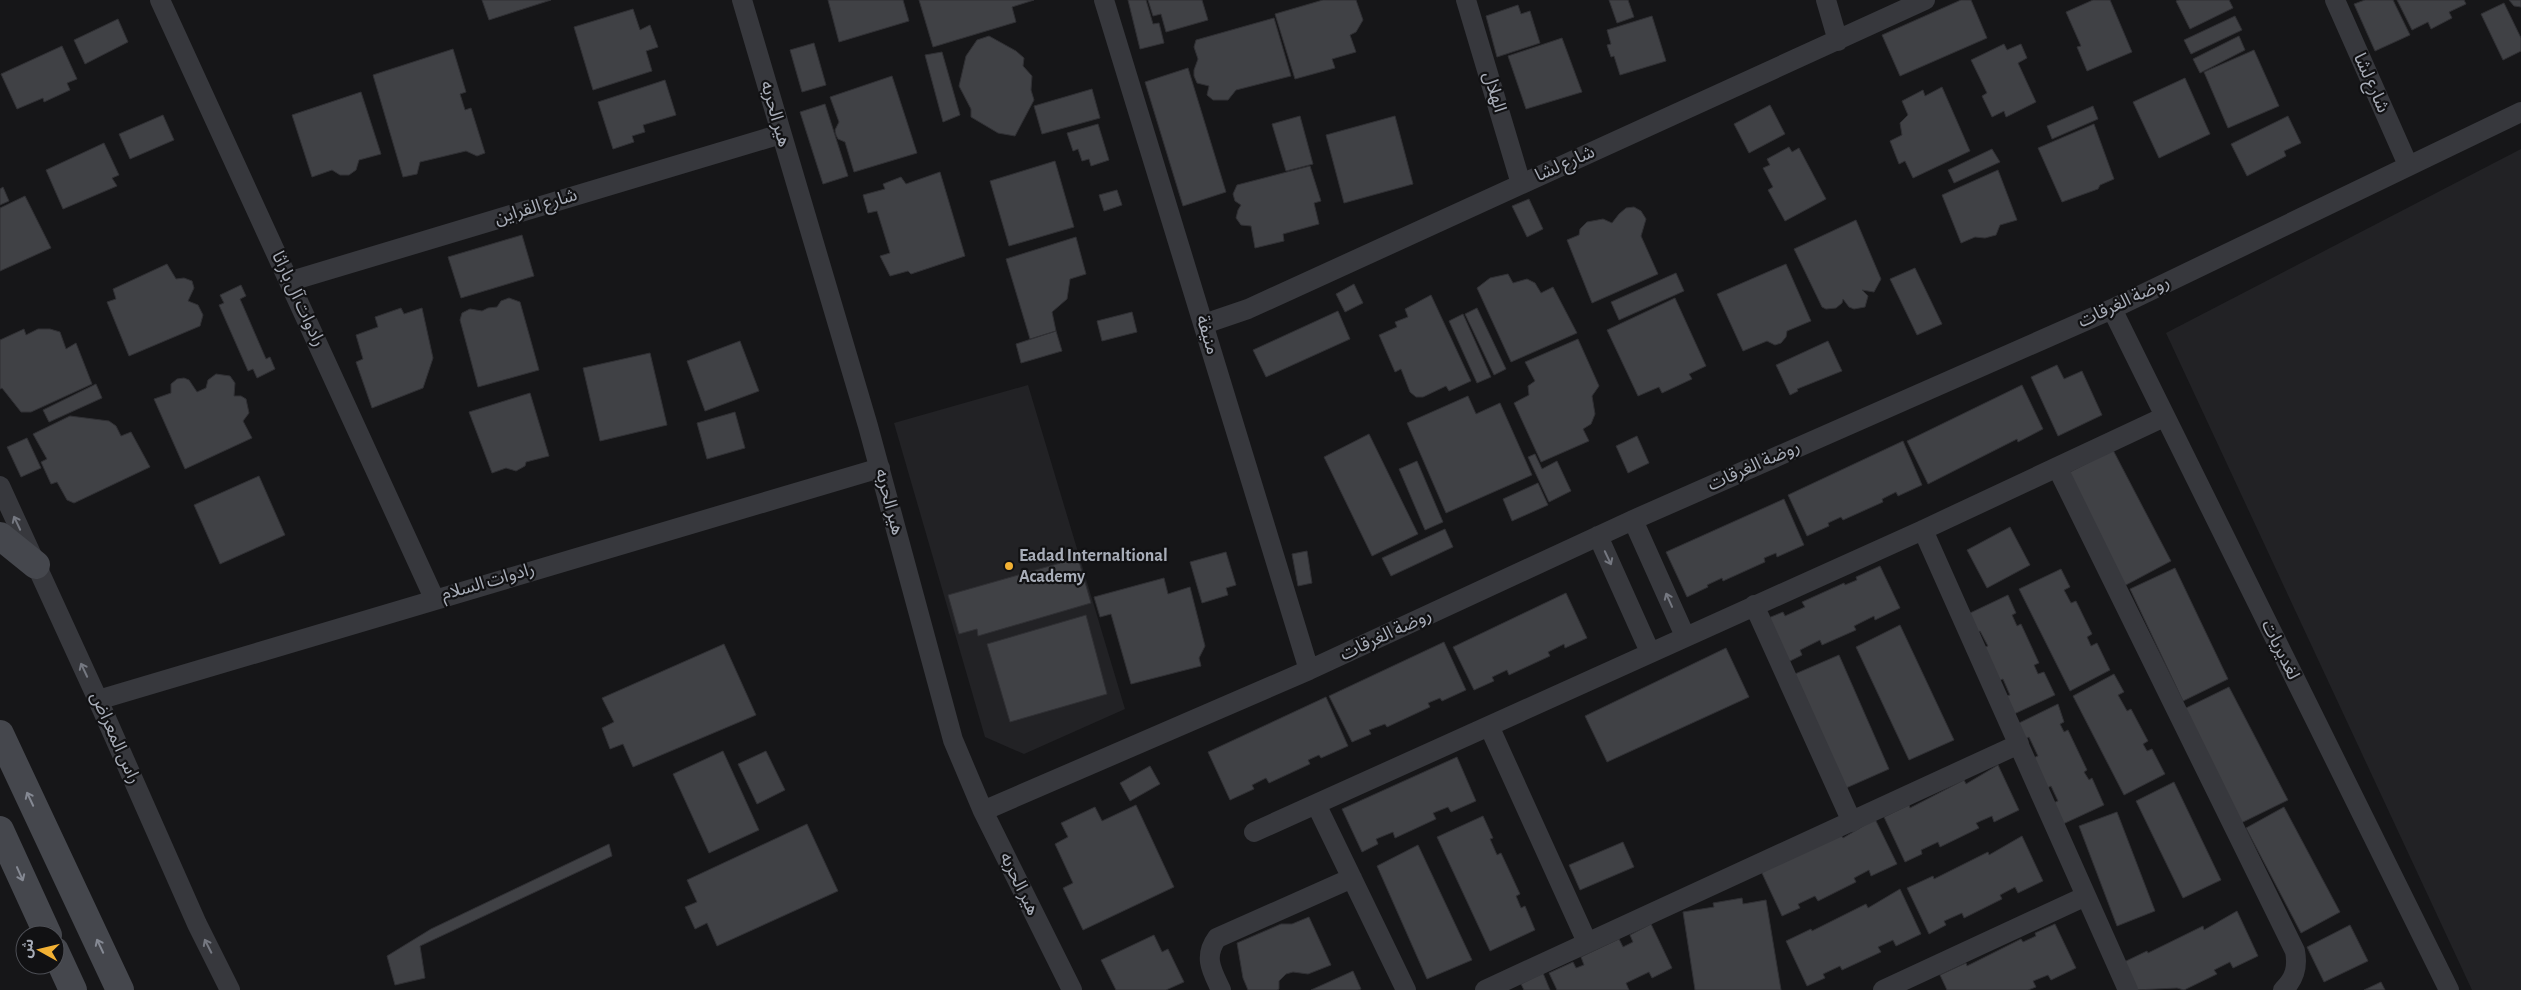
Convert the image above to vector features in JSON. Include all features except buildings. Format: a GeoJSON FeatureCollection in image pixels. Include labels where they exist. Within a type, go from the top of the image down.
{"type":"FeatureCollection","features":[{"type":"Feature","properties":{"kind":"street","name":"رادوات آل باراثا"},"geometry":{"type":"LineString","coordinates":[[160,0],[291,280],[434,598]]}},
{"type":"Feature","properties":{"kind":"street","name":"هير الحربه"},"geometry":{"type":"LineString","coordinates":[[742,0],[880,468],[953,740],[983,811],[1072,990]]}},
{"type":"Feature","properties":{"kind":"street","name":"منيفة"},"geometry":{"type":"LineString","coordinates":[[1104,0],[1309,670]]}},
{"type":"Feature","properties":{"kind":"street","name":"الهلال"},"geometry":{"type":"LineString","coordinates":[[1466,0],[1521,184]]}},
{"type":"Feature","properties":{"kind":"street"},"geometry":{"type":"LineString","coordinates":[[1826,0],[1838,41]]}},
{"type":"Feature","properties":{"kind":"street","name":"شارع لشا"},"geometry":{"type":"LineString","coordinates":[[1204,324],[1248,309],[1925,0]]}},
{"type":"Feature","properties":{"kind":"street","name":"شارع لشا"},"geometry":{"type":"LineString","coordinates":[[2335,0],[2408,165]]}},
{"type":"Feature","properties":{"kind":"street","name":"روضة الغرقات"},"geometry":{"type":"LineString","coordinates":[[983,811],[1309,670],[1633,520],[2112,309],[2521,112]]}},
{"type":"Feature","properties":{"kind":"street","name":"شارع القراين"},"geometry":{"type":"LineString","coordinates":[[291,280],[781,134]]}},
{"type":"Feature","properties":{"kind":"street","name":"لغديريات"},"geometry":{"type":"LineString","coordinates":[[2112,309],[2449,990]]}},
{"type":"Feature","properties":{"kind":"street"},"geometry":{"type":"LineString","coordinates":[[1254,832],[1684,636],[1923,530],[2164,417]]}},
{"type":"Feature","properties":{"kind":"street"},"geometry":{"type":"LineString","coordinates":[[2057,467],[2295,951],[2297,959],[2294,977],[2283,990]]}},
{"type":"Feature","properties":{"kind":"street","name":"رادوات السلام"},"geometry":{"type":"LineString","coordinates":[[98,700],[434,598],[880,468]]}},
{"type":"Feature","properties":{"kind":"street","name":"راس المعراض"},"geometry":{"type":"LineString","coordinates":[[0,486],[98,700],[197,924],[230,990]]}},
{"type":"Feature","properties":{"kind":"street"},"geometry":{"type":"LineString","coordinates":[[1633,520],[1684,636]]}},
{"type":"Feature","properties":{"kind":"street"},"geometry":{"type":"LineString","coordinates":[[1923,530],[2128,990]]}},
{"type":"Feature","properties":{"kind":"street"},"geometry":{"type":"LineString","coordinates":[[0,536],[36,564]]}},
{"type":"Feature","properties":{"kind":"street"},"geometry":{"type":"LineString","coordinates":[[1598,536],[1650,652]]}},
{"type":"Feature","properties":{"kind":"street"},"geometry":{"type":"LineString","coordinates":[[1754,605],[1852,822]]}},
{"type":"Feature","properties":{"kind":"street"},"geometry":{"type":"LineString","coordinates":[[1489,726],[1587,942]]}},
{"type":"Feature","properties":{"kind":"street"},"geometry":{"type":"LineString","coordinates":[[0,734],[120,990]]}},
{"type":"Feature","properties":{"kind":"street"},"geometry":{"type":"LineString","coordinates":[[1485,990],[2019,744]]}},
{"type":"Feature","properties":{"kind":"street"},"geometry":{"type":"LineString","coordinates":[[1316,804],[1406,990]]}},
{"type":"Feature","properties":{"kind":"street"},"geometry":{"type":"LineString","coordinates":[[0,830],[43,925]]}},
{"type":"Feature","properties":{"kind":"street"},"geometry":{"type":"LineString","coordinates":[[1221,990],[1211,970],[1208,957],[1218,938],[1352,878]]}},
{"type":"Feature","properties":{"kind":"street"},"geometry":{"type":"LineString","coordinates":[[1883,990],[2086,896]]}},
{"type":"Feature","properties":{"kind":"street"},"geometry":{"type":"LineString","coordinates":[[65,973],[73,990]]}},
{"type":"Feature","properties":{"kind":"shaded area"},"geometry":{"type":"Polygon","coordinates":[[[2521,149],[2521,990],[2472,990],[2166,333],[2521,149]]]}},
{"type":"Feature","properties":{"kind":"shaded area","name":"Eadad Internaltional Academy"},"geometry":{"type":"Polygon","coordinates":[[[1028,385],[1125,709],[1024,754],[985,737],[894,423],[1028,385]]]}},
{"type":"Feature","properties":{"kind":"place","name":"Eadad Internaltional Academy"},"geometry":{"type":"Point","coordinates":[1009,566]}}]}
